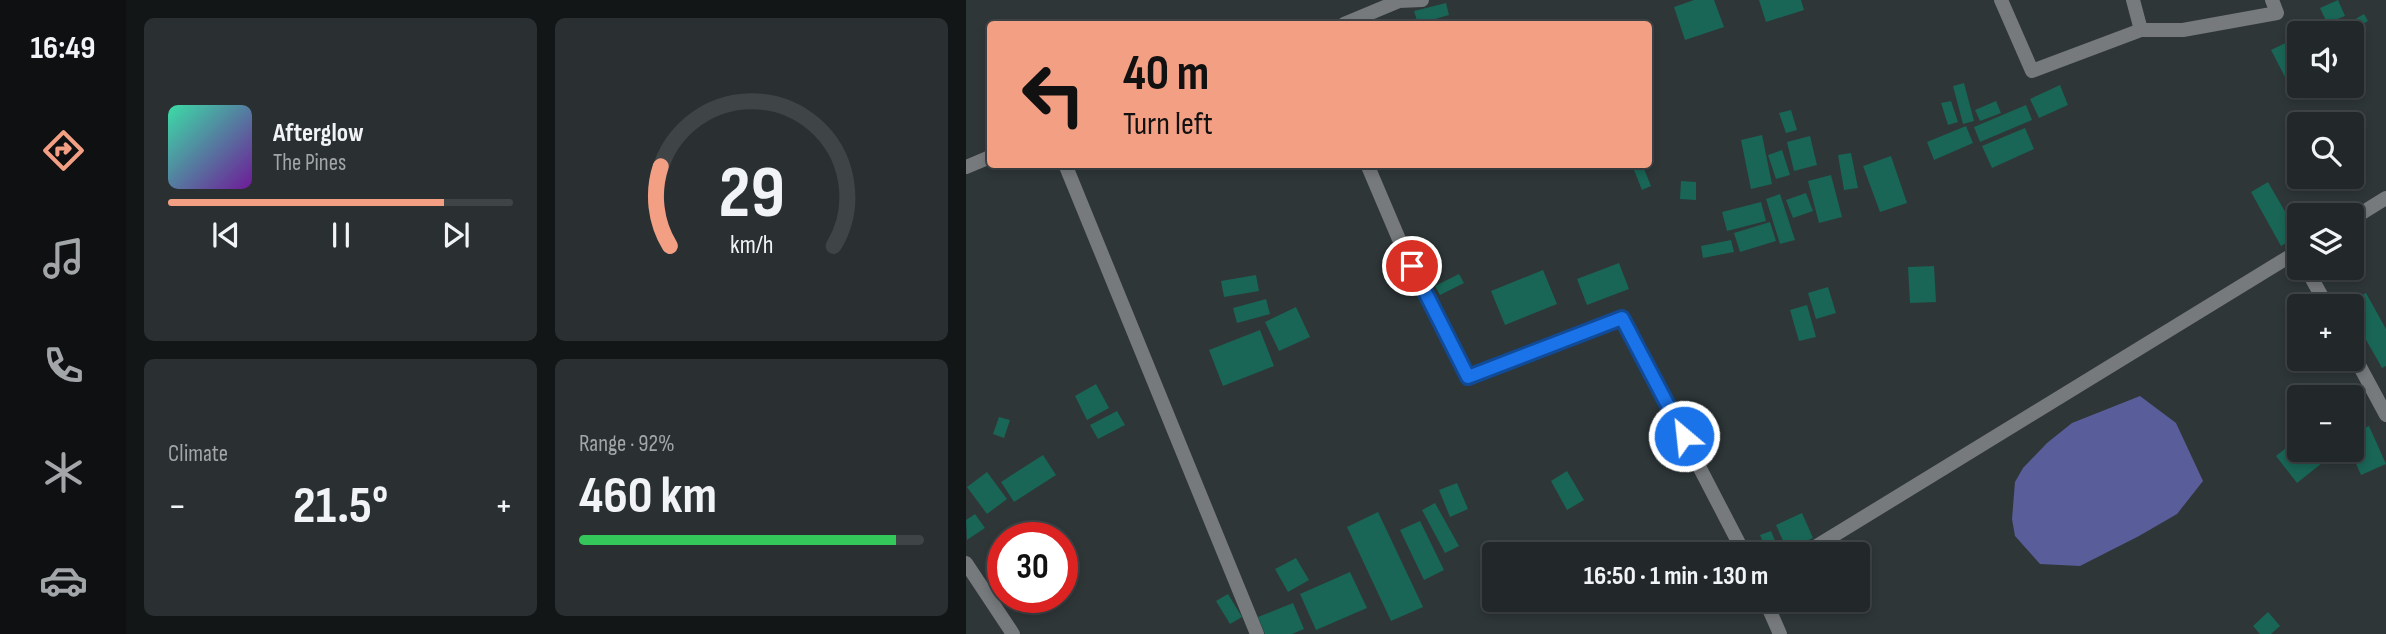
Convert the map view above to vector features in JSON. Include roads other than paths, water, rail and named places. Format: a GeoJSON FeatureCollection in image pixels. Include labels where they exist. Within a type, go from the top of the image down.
{"type":"FeatureCollection","features":[{"type":"Feature","properties":{"kind":"street"},"geometry":{"type":"LineString","coordinates":[[1351,21],[1399,1],[1422,0]]}},
{"type":"Feature","properties":{"kind":"street"},"geometry":{"type":"LineString","coordinates":[[2000,0],[2032,71],[2141,30],[2183,30],[2277,13],[2272,0]]}},
{"type":"Feature","properties":{"kind":"street"},"geometry":{"type":"LineString","coordinates":[[2133,0],[2141,30]]}},
{"type":"Feature","properties":{"kind":"street"},"geometry":{"type":"LineString","coordinates":[[966,167],[987,158]]}},
{"type":"Feature","properties":{"kind":"street"},"geometry":{"type":"LineString","coordinates":[[1067,168],[1257,634]]}},
{"type":"Feature","properties":{"kind":"street"},"geometry":{"type":"LineString","coordinates":[[1369,168],[1401,244],[1468,377],[1622,318],[1738,542]]}},
{"type":"Feature","properties":{"kind":"street"},"geometry":{"type":"LineString","coordinates":[[2364,212],[2386,198]]}},
{"type":"Feature","properties":{"kind":"street"},"geometry":{"type":"LineString","coordinates":[[1823,542],[2287,260]]}},
{"type":"Feature","properties":{"kind":"street"},"geometry":{"type":"LineString","coordinates":[[2362,371],[2386,415]]}},
{"type":"Feature","properties":{"kind":"street"},"geometry":{"type":"LineString","coordinates":[[966,563],[1013,634]]}},
{"type":"Feature","properties":{"kind":"street"},"geometry":{"type":"LineString","coordinates":[[1770,612],[1780,634]]}},
{"type":"Feature","properties":{"kind":"water"},"geometry":{"type":"Polygon","coordinates":[[[2140,396],[2176,423],[2203,481],[2177,514],[2139,536],[2080,566],[2040,564],[2015,536],[2012,519],[2015,482],[2023,468],[2047,443],[2072,423],[2140,396]]]}}]}
